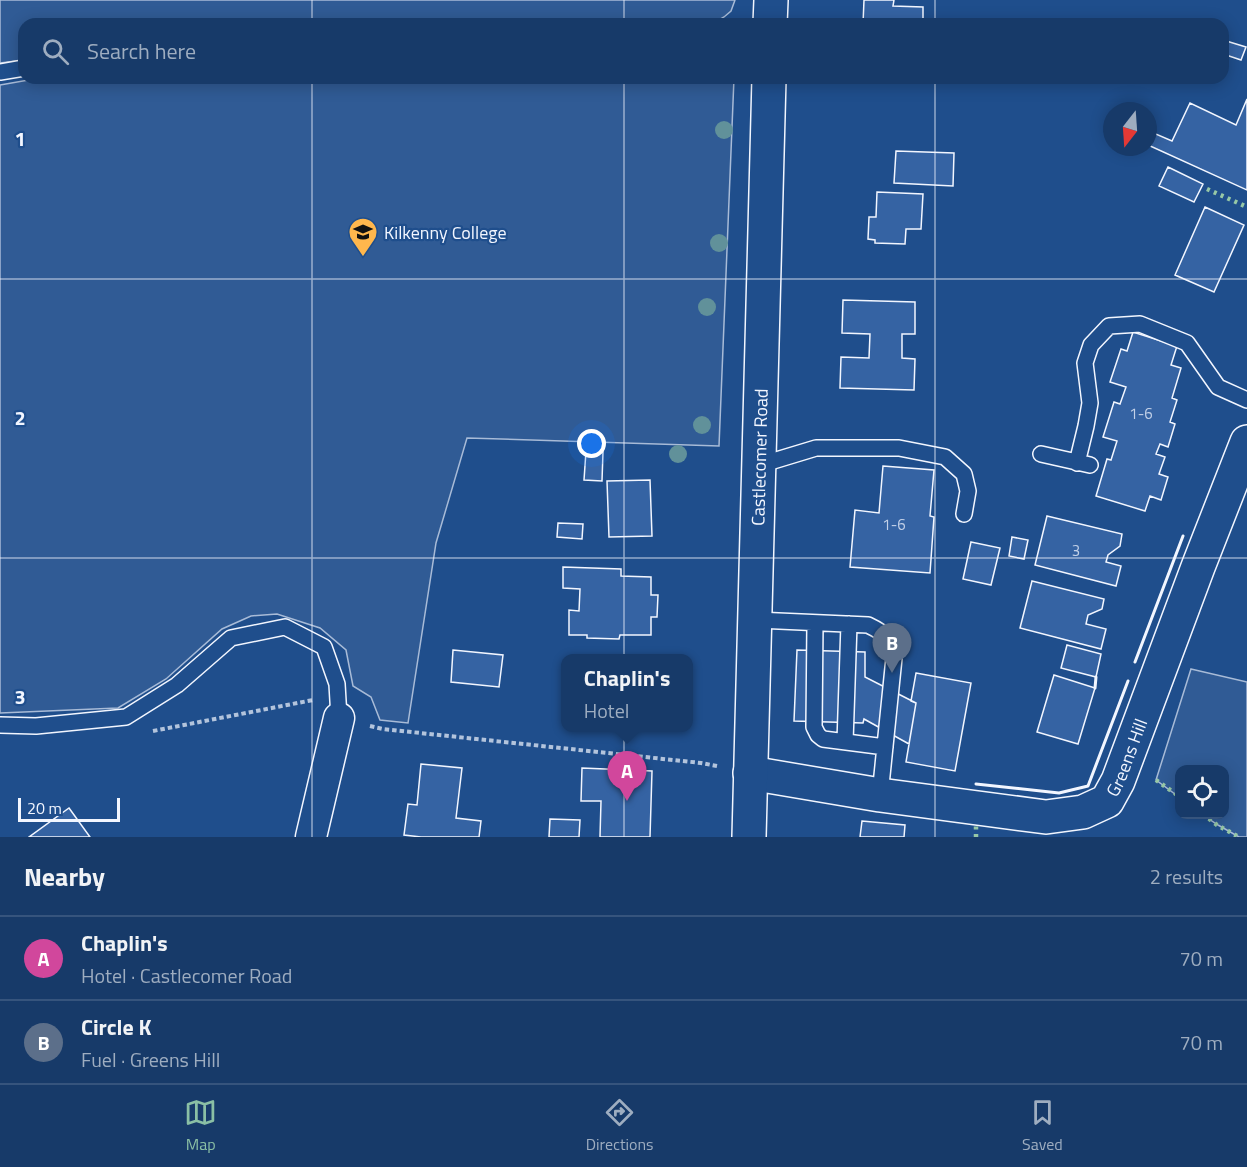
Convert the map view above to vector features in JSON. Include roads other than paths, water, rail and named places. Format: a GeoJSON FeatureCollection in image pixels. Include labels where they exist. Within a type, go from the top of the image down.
{"type":"FeatureCollection","features":[{"type":"Feature","properties":{"kind":"main road"},"geometry":{"type":"LineString","coordinates":[[770,18],[771,0]]}},
{"type":"Feature","properties":{"kind":"main road","name":"Castlecomer Road"},"geometry":{"type":"LineString","coordinates":[[749,837],[769,84]]}},
{"type":"Feature","properties":{"kind":"main road","name":"Greens Hill"},"geometry":{"type":"LineString","coordinates":[[750,773],[880,795],[1046,818],[1083,812],[1107,801],[1118,781],[1247,442]]}},
{"type":"Feature","properties":{"kind":"street"},"geometry":{"type":"LineString","coordinates":[[311,837],[339,718]]}},
{"type":"Feature","properties":{"kind":"lane"},"geometry":{"type":"LineString","coordinates":[[0,72],[18,69]]}},
{"type":"Feature","properties":{"kind":"lane"},"geometry":{"type":"LineString","coordinates":[[1041,454],[1084,464],[1090,404],[1085,363],[1091,345],[1109,326],[1140,324],[1187,343],[1218,387],[1247,400]]}},
{"type":"Feature","properties":{"kind":"lane"},"geometry":{"type":"LineString","coordinates":[[760,465],[816,448],[899,448],[945,457],[964,474],[968,491],[964,514]]}},
{"type":"Feature","properties":{"kind":"lane"},"geometry":{"type":"LineString","coordinates":[[756,620],[868,625],[890,640],[894,658],[880,795]]}},
{"type":"Feature","properties":{"kind":"lane"},"geometry":{"type":"LineString","coordinates":[[815,623],[814,727],[818,735],[823,739],[885,747]]}},
{"type":"Feature","properties":{"kind":"lane"},"geometry":{"type":"LineString","coordinates":[[845,742],[849,624]]}},
{"type":"Feature","properties":{"kind":"lane"},"geometry":{"type":"LineString","coordinates":[[0,726],[36,726],[126,717],[177,686],[231,638],[285,627],[324,647],[337,684],[339,718]]}},
{"type":"Feature","properties":{"kind":"place","name":"Kilkenny College"},"geometry":{"type":"Point","coordinates":[363,258]}},
{"type":"Feature","properties":{"kind":"place","name":"Circle K"},"geometry":{"type":"Point","coordinates":[892,673]}},
{"type":"Feature","properties":{"kind":"place","name":"Chaplin's"},"geometry":{"type":"Point","coordinates":[627,801]}}]}
